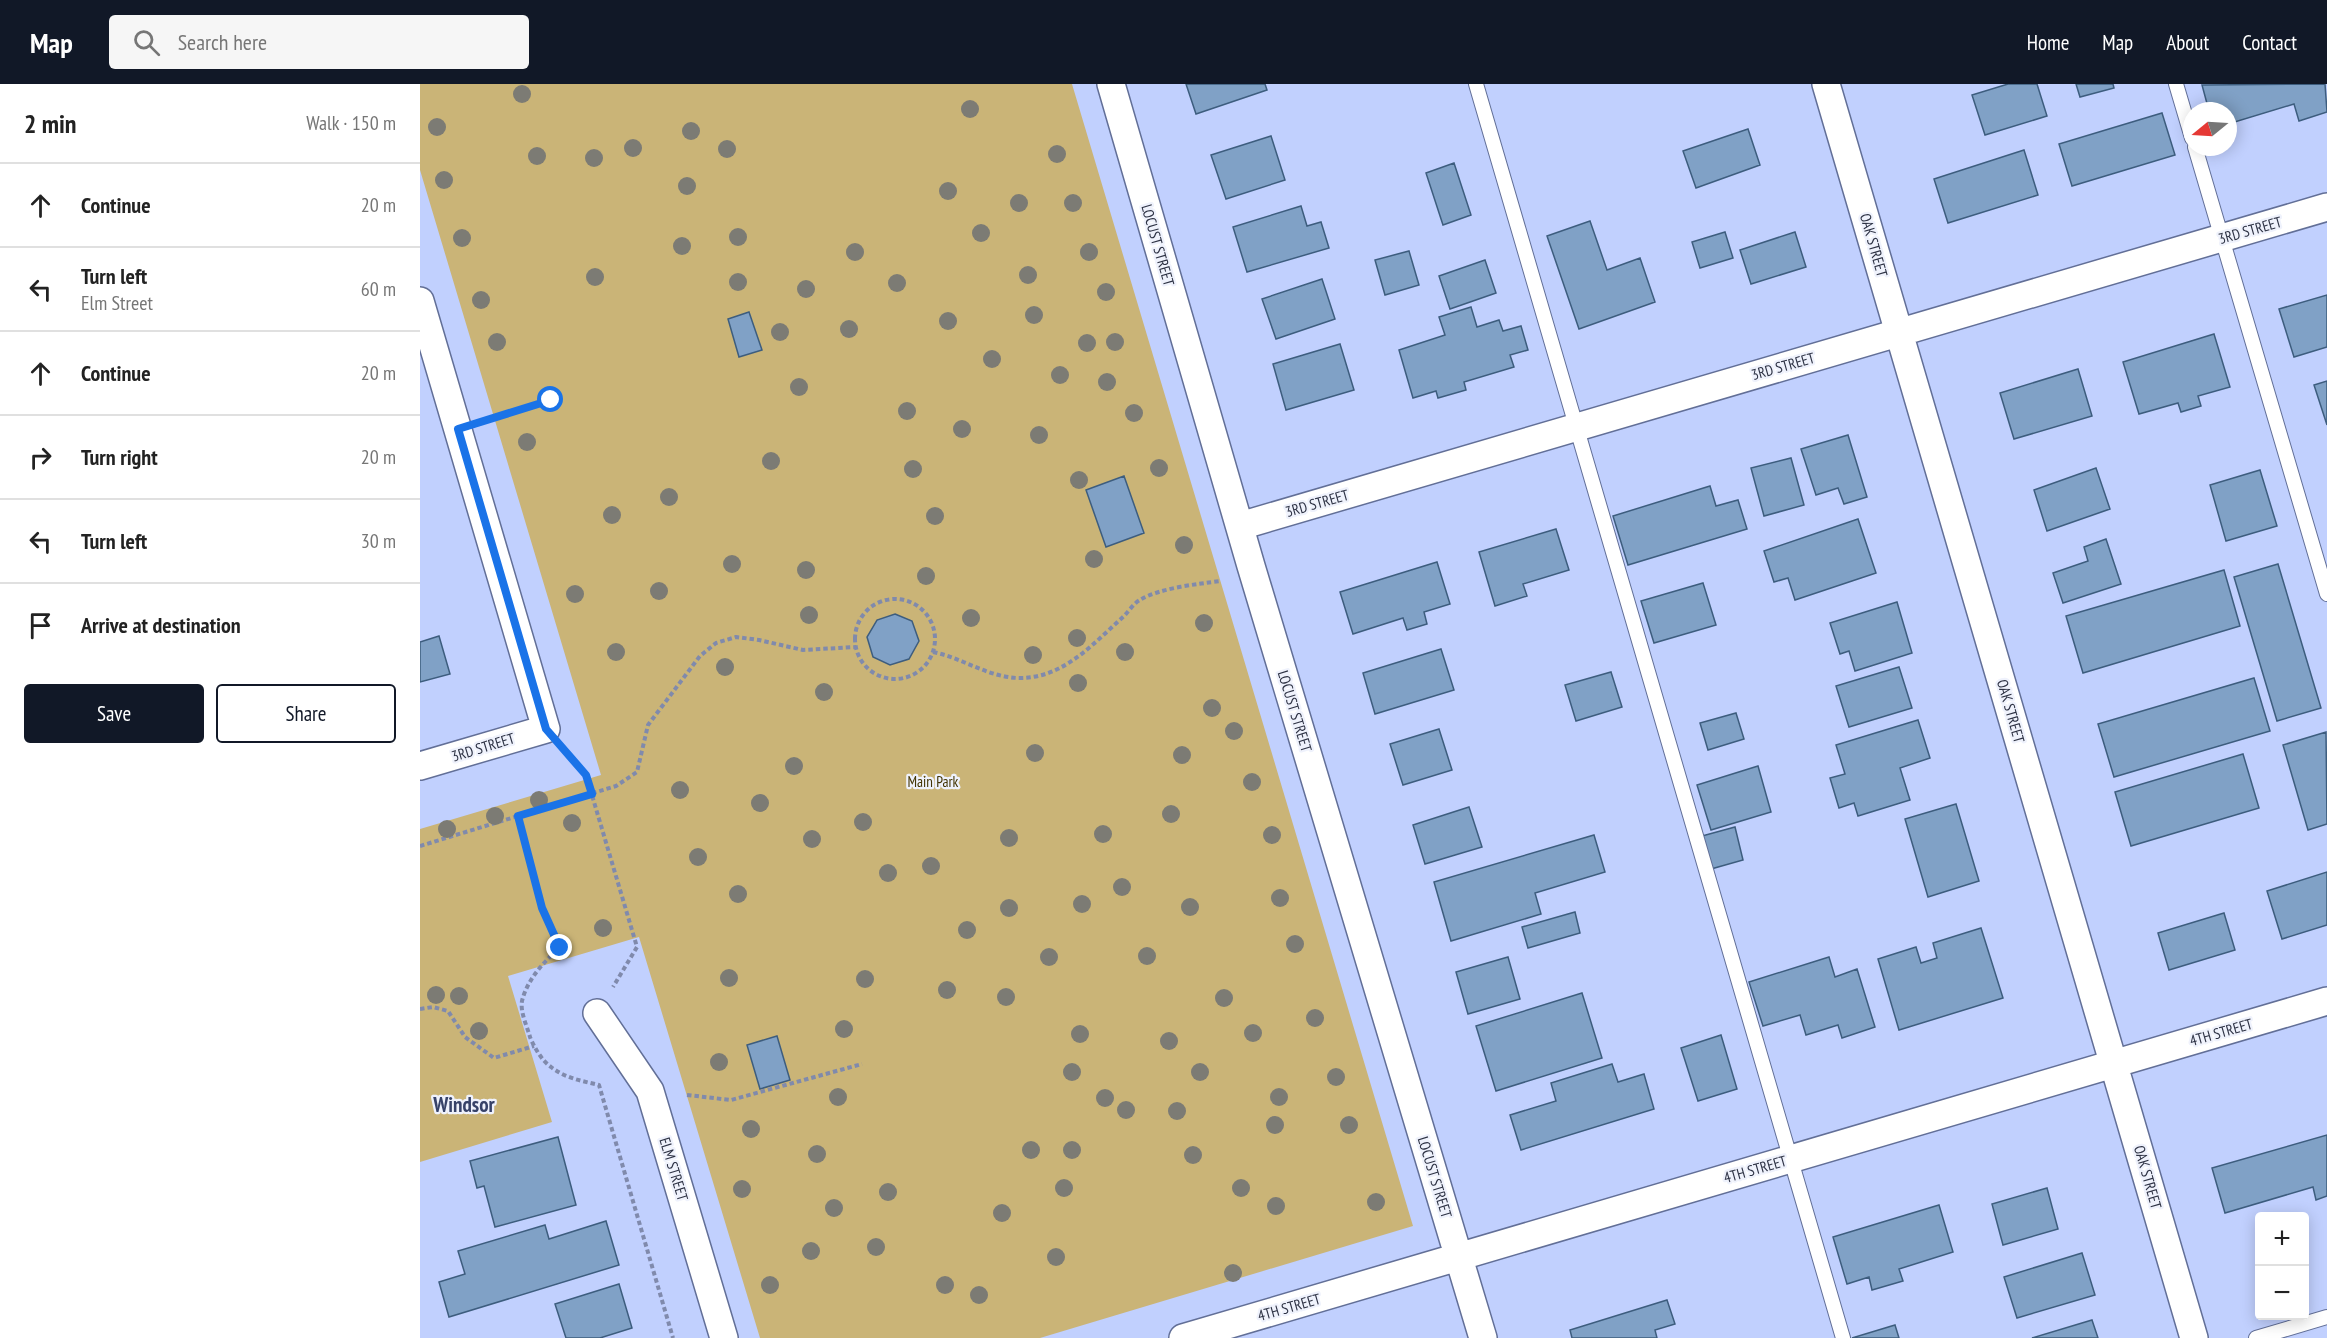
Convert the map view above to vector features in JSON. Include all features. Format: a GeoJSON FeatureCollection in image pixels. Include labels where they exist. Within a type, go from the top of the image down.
{"type":"FeatureCollection","features":[{"type":"Feature","properties":{"kind":"street","name":"LOCUST STREET"},"geometry":{"type":"LineString","coordinates":[[1111,84],[1240,526],[1483,1338]]}},
{"type":"Feature","properties":{"kind":"street","name":"OAK STREET"},"geometry":{"type":"LineString","coordinates":[[1826,84],[2194,1338]]}},
{"type":"Feature","properties":{"kind":"street","name":"3RD STREET"},"geometry":{"type":"LineString","coordinates":[[1240,526],[2327,207]]}},
{"type":"Feature","properties":{"kind":"street"},"geometry":{"type":"LineString","coordinates":[[420,301],[546,729]]}},
{"type":"Feature","properties":{"kind":"street","name":"3RD STREET"},"geometry":{"type":"LineString","coordinates":[[420,766],[546,729]]}},
{"type":"Feature","properties":{"kind":"street","name":"4TH STREET"},"geometry":{"type":"LineString","coordinates":[[1183,1338],[2327,1001]]}},
{"type":"Feature","properties":{"kind":"street","name":"ELM STREET"},"geometry":{"type":"LineString","coordinates":[[597,1013],[651,1091],[724,1338]]}},
{"type":"Feature","properties":{"kind":"lane"},"geometry":{"type":"LineString","coordinates":[[1476,84],[1843,1338]]}},
{"type":"Feature","properties":{"kind":"lane"},"geometry":{"type":"LineString","coordinates":[[2176,84],[2183,108]]}},
{"type":"Feature","properties":{"kind":"lane"},"geometry":{"type":"LineString","coordinates":[[2198,156],[2327,594]]}},
{"type":"Feature","properties":{"kind":"lane"},"geometry":{"type":"LineString","coordinates":[[2256,1338],[2327,1317]]}},
{"type":"Feature","properties":{"kind":"path"},"geometry":{"type":"LineString","coordinates":[[458,429],[551,400]]}},
{"type":"Feature","properties":{"kind":"path"},"geometry":{"type":"LineString","coordinates":[[933,652],[949,655],[999,675],[1022,678],[1047,673],[1065,666],[1080,656],[1140,600],[1179,587],[1220,581]]}},
{"type":"Feature","properties":{"kind":"path"},"geometry":{"type":"LineString","coordinates":[[902,599],[915,604],[926,613],[933,625],[935,639],[933,652],[916,674],[903,679],[888,679],[875,674],[864,665],[856,647],[856,627],[862,615],[873,605],[885,600],[902,599]]}},
{"type":"Feature","properties":{"kind":"path"},"geometry":{"type":"LineString","coordinates":[[420,846],[616,786],[637,772],[648,725],[700,656],[716,643],[736,638],[759,640],[803,650],[856,647]]}},
{"type":"Feature","properties":{"kind":"path"},"geometry":{"type":"LineString","coordinates":[[546,729],[586,775],[637,947],[597,1013]]}},
{"type":"Feature","properties":{"kind":"path"},"geometry":{"type":"LineString","coordinates":[[518,816],[542,908],[560,948],[546,959],[534,977],[522,1002],[524,1020],[534,1046],[549,1066],[567,1077],[599,1085],[673,1338]]}},
{"type":"Feature","properties":{"kind":"path"},"geometry":{"type":"LineString","coordinates":[[420,1008],[433,1006],[448,1011],[465,1037],[494,1058],[534,1046]]}},
{"type":"Feature","properties":{"kind":"path"},"geometry":{"type":"LineString","coordinates":[[687,1095],[731,1100],[862,1064]]}},
{"type":"Feature","properties":{"kind":"green space","name":"Main Park"},"geometry":{"type":"Polygon","coordinates":[[[420,84],[1072,84],[1413,1226],[1040,1338],[760,1338],[639,937],[508,976],[552,1122],[420,1162],[420,829],[601,775],[420,170],[420,84]]]}},
{"type":"Feature","properties":{"kind":"building"},"geometry":{"type":"Polygon","coordinates":[[[1186,84],[1265,84],[1267,90],[1196,114],[1186,84]]]}},
{"type":"Feature","properties":{"kind":"building"},"geometry":{"type":"Polygon","coordinates":[[[2008,84],[2037,84],[2047,116],[1985,135],[1972,95],[2008,84]]]}},
{"type":"Feature","properties":{"kind":"building"},"geometry":{"type":"Polygon","coordinates":[[[2076,84],[2113,84],[2114,88],[2080,97],[2076,84]]]}},
{"type":"Feature","properties":{"kind":"building"},"geometry":{"type":"Polygon","coordinates":[[[2325,84],[2327,112],[2299,121],[2294,104],[2237,121],[2237,102],[2207,102],[2202,85],[2325,84]]]}},
{"type":"Feature","properties":{"kind":"building"},"geometry":{"type":"Polygon","coordinates":[[[2162,113],[2175,155],[2072,186],[2059,144],[2162,113]]]}},
{"type":"Feature","properties":{"kind":"building"},"geometry":{"type":"Polygon","coordinates":[[[1748,129],[1760,165],[1696,188],[1683,151],[1748,129]]]}},
{"type":"Feature","properties":{"kind":"building"},"geometry":{"type":"Polygon","coordinates":[[[1271,136],[1285,180],[1226,199],[1211,155],[1271,136]]]}},
{"type":"Feature","properties":{"kind":"building"},"geometry":{"type":"Polygon","coordinates":[[[2024,150],[2038,195],[1948,223],[1934,179],[2024,150]]]}},
{"type":"Feature","properties":{"kind":"building"},"geometry":{"type":"Polygon","coordinates":[[[1454,163],[1471,215],[1443,225],[1426,173],[1454,163]]]}},
{"type":"Feature","properties":{"kind":"building"},"geometry":{"type":"Polygon","coordinates":[[[1301,206],[1307,226],[1321,222],[1329,248],[1247,272],[1233,227],[1301,206]]]}},
{"type":"Feature","properties":{"kind":"building"},"geometry":{"type":"Polygon","coordinates":[[[1590,221],[1607,270],[1640,258],[1655,302],[1579,329],[1547,236],[1590,221]]]}},
{"type":"Feature","properties":{"kind":"building"},"geometry":{"type":"Polygon","coordinates":[[[1725,232],[1733,258],[1700,268],[1692,242],[1725,232]]]}},
{"type":"Feature","properties":{"kind":"building"},"geometry":{"type":"Polygon","coordinates":[[[1795,232],[1806,267],[1751,284],[1740,250],[1795,232]]]}},
{"type":"Feature","properties":{"kind":"building"},"geometry":{"type":"Polygon","coordinates":[[[1409,251],[1419,285],[1385,295],[1375,260],[1409,251]]]}},
{"type":"Feature","properties":{"kind":"building"},"geometry":{"type":"Polygon","coordinates":[[[1485,260],[1496,293],[1450,309],[1439,276],[1485,260]]]}},
{"type":"Feature","properties":{"kind":"building"},"geometry":{"type":"Polygon","coordinates":[[[1322,279],[1335,319],[1276,339],[1262,299],[1322,279]]]}},
{"type":"Feature","properties":{"kind":"building"},"geometry":{"type":"Polygon","coordinates":[[[2327,295],[2327,347],[2294,357],[2279,309],[2327,295]]]}},
{"type":"Feature","properties":{"kind":"building"},"geometry":{"type":"Polygon","coordinates":[[[1471,307],[1477,327],[1499,320],[1503,331],[1521,326],[1528,350],[1510,355],[1514,367],[1464,382],[1466,390],[1438,398],[1436,391],[1413,398],[1399,350],[1445,335],[1439,317],[1471,307]]]}},
{"type":"Feature","properties":{"kind":"building"},"geometry":{"type":"Polygon","coordinates":[[[749,312],[762,350],[739,357],[728,319],[749,312]]]}},
{"type":"Feature","properties":{"kind":"building"},"geometry":{"type":"Polygon","coordinates":[[[2214,334],[2230,387],[2198,396],[2201,406],[2181,412],[2178,403],[2139,414],[2123,362],[2214,334]]]}},
{"type":"Feature","properties":{"kind":"building"},"geometry":{"type":"Polygon","coordinates":[[[1340,344],[1354,390],[1286,410],[1273,364],[1340,344]]]}},
{"type":"Feature","properties":{"kind":"building"},"geometry":{"type":"Polygon","coordinates":[[[2078,369],[2092,416],[2014,439],[2000,393],[2078,369]]]}},
{"type":"Feature","properties":{"kind":"building"},"geometry":{"type":"Polygon","coordinates":[[[2327,381],[2327,425],[2314,385],[2327,381]]]}},
{"type":"Feature","properties":{"kind":"building"},"geometry":{"type":"Polygon","coordinates":[[[1848,435],[1867,497],[1844,504],[1838,488],[1816,495],[1801,449],[1848,435]]]}},
{"type":"Feature","properties":{"kind":"building"},"geometry":{"type":"Polygon","coordinates":[[[1791,458],[1804,505],[1764,516],[1751,468],[1791,458]]]}},
{"type":"Feature","properties":{"kind":"building"},"geometry":{"type":"Polygon","coordinates":[[[2096,468],[2110,509],[2047,531],[2034,490],[2096,468]]]}},
{"type":"Feature","properties":{"kind":"building"},"geometry":{"type":"Polygon","coordinates":[[[2260,470],[2277,526],[2226,541],[2210,485],[2260,470]]]}},
{"type":"Feature","properties":{"kind":"building"},"geometry":{"type":"Polygon","coordinates":[[[1124,476],[1144,533],[1106,547],[1086,490],[1124,476]]]}},
{"type":"Feature","properties":{"kind":"building"},"geometry":{"type":"Polygon","coordinates":[[[1710,486],[1716,506],[1738,500],[1747,529],[1628,565],[1613,516],[1710,486]]]}},
{"type":"Feature","properties":{"kind":"building"},"geometry":{"type":"Polygon","coordinates":[[[1858,519],[1876,573],[1795,600],[1788,578],[1774,582],[1764,551],[1858,519]]]}},
{"type":"Feature","properties":{"kind":"building"},"geometry":{"type":"Polygon","coordinates":[[[1556,529],[1569,570],[1523,584],[1527,596],[1495,606],[1479,552],[1556,529]]]}},
{"type":"Feature","properties":{"kind":"building"},"geometry":{"type":"Polygon","coordinates":[[[2106,539],[2121,584],[2063,603],[2053,573],[2088,561],[2084,547],[2106,539]]]}},
{"type":"Feature","properties":{"kind":"building"},"geometry":{"type":"Polygon","coordinates":[[[1437,562],[1450,604],[1424,612],[1427,624],[1407,630],[1403,618],[1353,634],[1340,592],[1437,562]]]}},
{"type":"Feature","properties":{"kind":"building"},"geometry":{"type":"Polygon","coordinates":[[[2278,564],[2321,708],[2277,721],[2234,577],[2278,564]]]}},
{"type":"Feature","properties":{"kind":"building"},"geometry":{"type":"Polygon","coordinates":[[[2224,570],[2240,626],[2083,673],[2066,616],[2224,570]]]}},
{"type":"Feature","properties":{"kind":"building"},"geometry":{"type":"Polygon","coordinates":[[[1703,583],[1716,625],[1654,643],[1641,601],[1703,583]]]}},
{"type":"Feature","properties":{"kind":"building"},"geometry":{"type":"Polygon","coordinates":[[[1897,602],[1912,653],[1855,671],[1849,651],[1840,654],[1830,623],[1897,602]]]}},
{"type":"Feature","properties":{"kind":"building"},"geometry":{"type":"Polygon","coordinates":[[[895,614],[912,621],[919,641],[909,659],[890,665],[873,657],[867,637],[877,620],[895,614]]]}},
{"type":"Feature","properties":{"kind":"building"},"geometry":{"type":"Polygon","coordinates":[[[439,636],[450,674],[420,682],[420,642],[439,636]]]}},
{"type":"Feature","properties":{"kind":"building"},"geometry":{"type":"Polygon","coordinates":[[[1441,649],[1454,690],[1375,714],[1363,673],[1441,649]]]}},
{"type":"Feature","properties":{"kind":"building"},"geometry":{"type":"Polygon","coordinates":[[[1899,667],[1912,708],[1849,727],[1836,686],[1899,667]]]}},
{"type":"Feature","properties":{"kind":"building"},"geometry":{"type":"Polygon","coordinates":[[[1611,672],[1622,707],[1576,721],[1565,685],[1611,672]]]}},
{"type":"Feature","properties":{"kind":"building"},"geometry":{"type":"Polygon","coordinates":[[[2254,678],[2270,731],[2114,777],[2098,724],[2254,678]]]}},
{"type":"Feature","properties":{"kind":"building"},"geometry":{"type":"Polygon","coordinates":[[[1736,713],[1744,739],[1708,750],[1700,723],[1736,713]]]}},
{"type":"Feature","properties":{"kind":"building"},"geometry":{"type":"Polygon","coordinates":[[[1918,720],[1930,758],[1900,768],[1910,800],[1858,816],[1854,803],[1839,808],[1830,778],[1845,774],[1836,745],[1918,720]]]}},
{"type":"Feature","properties":{"kind":"building"},"geometry":{"type":"Polygon","coordinates":[[[1439,729],[1452,770],[1403,785],[1390,744],[1439,729]]]}},
{"type":"Feature","properties":{"kind":"building"},"geometry":{"type":"Polygon","coordinates":[[[2326,732],[2327,824],[2308,830],[2283,745],[2326,732]]]}},
{"type":"Feature","properties":{"kind":"building"},"geometry":{"type":"Polygon","coordinates":[[[2243,754],[2259,808],[2131,846],[2115,792],[2243,754]]]}},
{"type":"Feature","properties":{"kind":"building"},"geometry":{"type":"Polygon","coordinates":[[[1758,766],[1771,812],[1711,830],[1697,785],[1758,766]]]}},
{"type":"Feature","properties":{"kind":"building"},"geometry":{"type":"Polygon","coordinates":[[[1956,804],[1979,881],[1928,897],[1905,819],[1956,804]]]}},
{"type":"Feature","properties":{"kind":"building"},"geometry":{"type":"Polygon","coordinates":[[[1469,807],[1482,847],[1425,864],[1413,825],[1469,807]]]}},
{"type":"Feature","properties":{"kind":"building"},"geometry":{"type":"Polygon","coordinates":[[[1735,827],[1743,860],[1711,869],[1702,836],[1735,827]]]}},
{"type":"Feature","properties":{"kind":"building"},"geometry":{"type":"Polygon","coordinates":[[[1594,835],[1605,872],[1535,893],[1541,914],[1451,941],[1434,882],[1594,835]]]}},
{"type":"Feature","properties":{"kind":"building"},"geometry":{"type":"Polygon","coordinates":[[[2327,872],[2327,925],[2282,939],[2267,891],[2327,872]]]}},
{"type":"Feature","properties":{"kind":"building"},"geometry":{"type":"Polygon","coordinates":[[[1575,912],[1580,933],[1528,948],[1522,927],[1575,912]]]}},
{"type":"Feature","properties":{"kind":"building"},"geometry":{"type":"Polygon","coordinates":[[[2224,913],[2235,950],[2169,970],[2158,933],[2224,913]]]}},
{"type":"Feature","properties":{"kind":"building"},"geometry":{"type":"Polygon","coordinates":[[[1981,928],[2003,998],[1899,1030],[1878,959],[1916,947],[1921,963],[1937,958],[1933,943],[1981,928]]]}},
{"type":"Feature","properties":{"kind":"building"},"geometry":{"type":"Polygon","coordinates":[[[1508,957],[1520,999],[1468,1014],[1456,972],[1508,957]]]}},
{"type":"Feature","properties":{"kind":"building"},"geometry":{"type":"Polygon","coordinates":[[[1829,957],[1835,977],[1857,969],[1875,1027],[1842,1038],[1838,1025],[1806,1035],[1800,1015],[1763,1026],[1749,982],[1829,957]]]}},
{"type":"Feature","properties":{"kind":"building"},"geometry":{"type":"Polygon","coordinates":[[[1582,993],[1602,1058],[1496,1091],[1476,1026],[1582,993]]]}},
{"type":"Feature","properties":{"kind":"building"},"geometry":{"type":"Polygon","coordinates":[[[1721,1035],[1737,1089],[1698,1101],[1681,1048],[1721,1035]]]}},
{"type":"Feature","properties":{"kind":"building"},"geometry":{"type":"Polygon","coordinates":[[[777,1036],[790,1080],[760,1089],[747,1045],[777,1036]]]}},
{"type":"Feature","properties":{"kind":"building"},"geometry":{"type":"Polygon","coordinates":[[[1612,1064],[1618,1082],[1644,1074],[1654,1109],[1521,1150],[1510,1115],[1556,1101],[1551,1083],[1612,1064]]]}},
{"type":"Feature","properties":{"kind":"building"},"geometry":{"type":"Polygon","coordinates":[[[2327,1135],[2327,1196],[2316,1200],[2313,1187],[2225,1213],[2212,1168],[2327,1135]]]}},
{"type":"Feature","properties":{"kind":"building"},"geometry":{"type":"Polygon","coordinates":[[[558,1137],[576,1205],[495,1227],[484,1186],[477,1188],[470,1161],[558,1137]]]}},
{"type":"Feature","properties":{"kind":"building"},"geometry":{"type":"Polygon","coordinates":[[[2047,1188],[2058,1229],[2003,1245],[1992,1204],[2047,1188]]]}},
{"type":"Feature","properties":{"kind":"building"},"geometry":{"type":"Polygon","coordinates":[[[1939,1205],[1953,1252],[1899,1269],[1903,1281],[1872,1290],[1869,1277],[1847,1284],[1833,1237],[1939,1205]]]}},
{"type":"Feature","properties":{"kind":"building"},"geometry":{"type":"Polygon","coordinates":[[[606,1221],[619,1265],[449,1317],[439,1282],[465,1274],[458,1251],[545,1225],[549,1239],[606,1221]]]}},
{"type":"Feature","properties":{"kind":"building"},"geometry":{"type":"Polygon","coordinates":[[[2082,1253],[2095,1295],[2017,1318],[2004,1277],[2082,1253]]]}},
{"type":"Feature","properties":{"kind":"building"},"geometry":{"type":"Polygon","coordinates":[[[619,1284],[632,1328],[600,1338],[566,1338],[555,1304],[619,1284]]]}},
{"type":"Feature","properties":{"kind":"building"},"geometry":{"type":"Polygon","coordinates":[[[1667,1300],[1675,1324],[1655,1330],[1657,1338],[1572,1338],[1570,1330],[1667,1300]]]}},
{"type":"Feature","properties":{"kind":"building"},"geometry":{"type":"Polygon","coordinates":[[[2092,1320],[2098,1338],[2032,1338],[2092,1320]]]}},
{"type":"Feature","properties":{"kind":"building"},"geometry":{"type":"Polygon","coordinates":[[[1895,1325],[1899,1338],[1852,1338],[1895,1325]]]}},
{"type":"Feature","properties":{"kind":"district","name":"Windsor"},"geometry":{"type":"Point","coordinates":[464,1104]}},
{"type":"Feature","properties":{"kind":"route"},"geometry":{"type":"LineString","coordinates":[[551,400],[458,429],[546,729],[586,775],[592,794],[518,816],[542,908],[560,948]]}}]}
